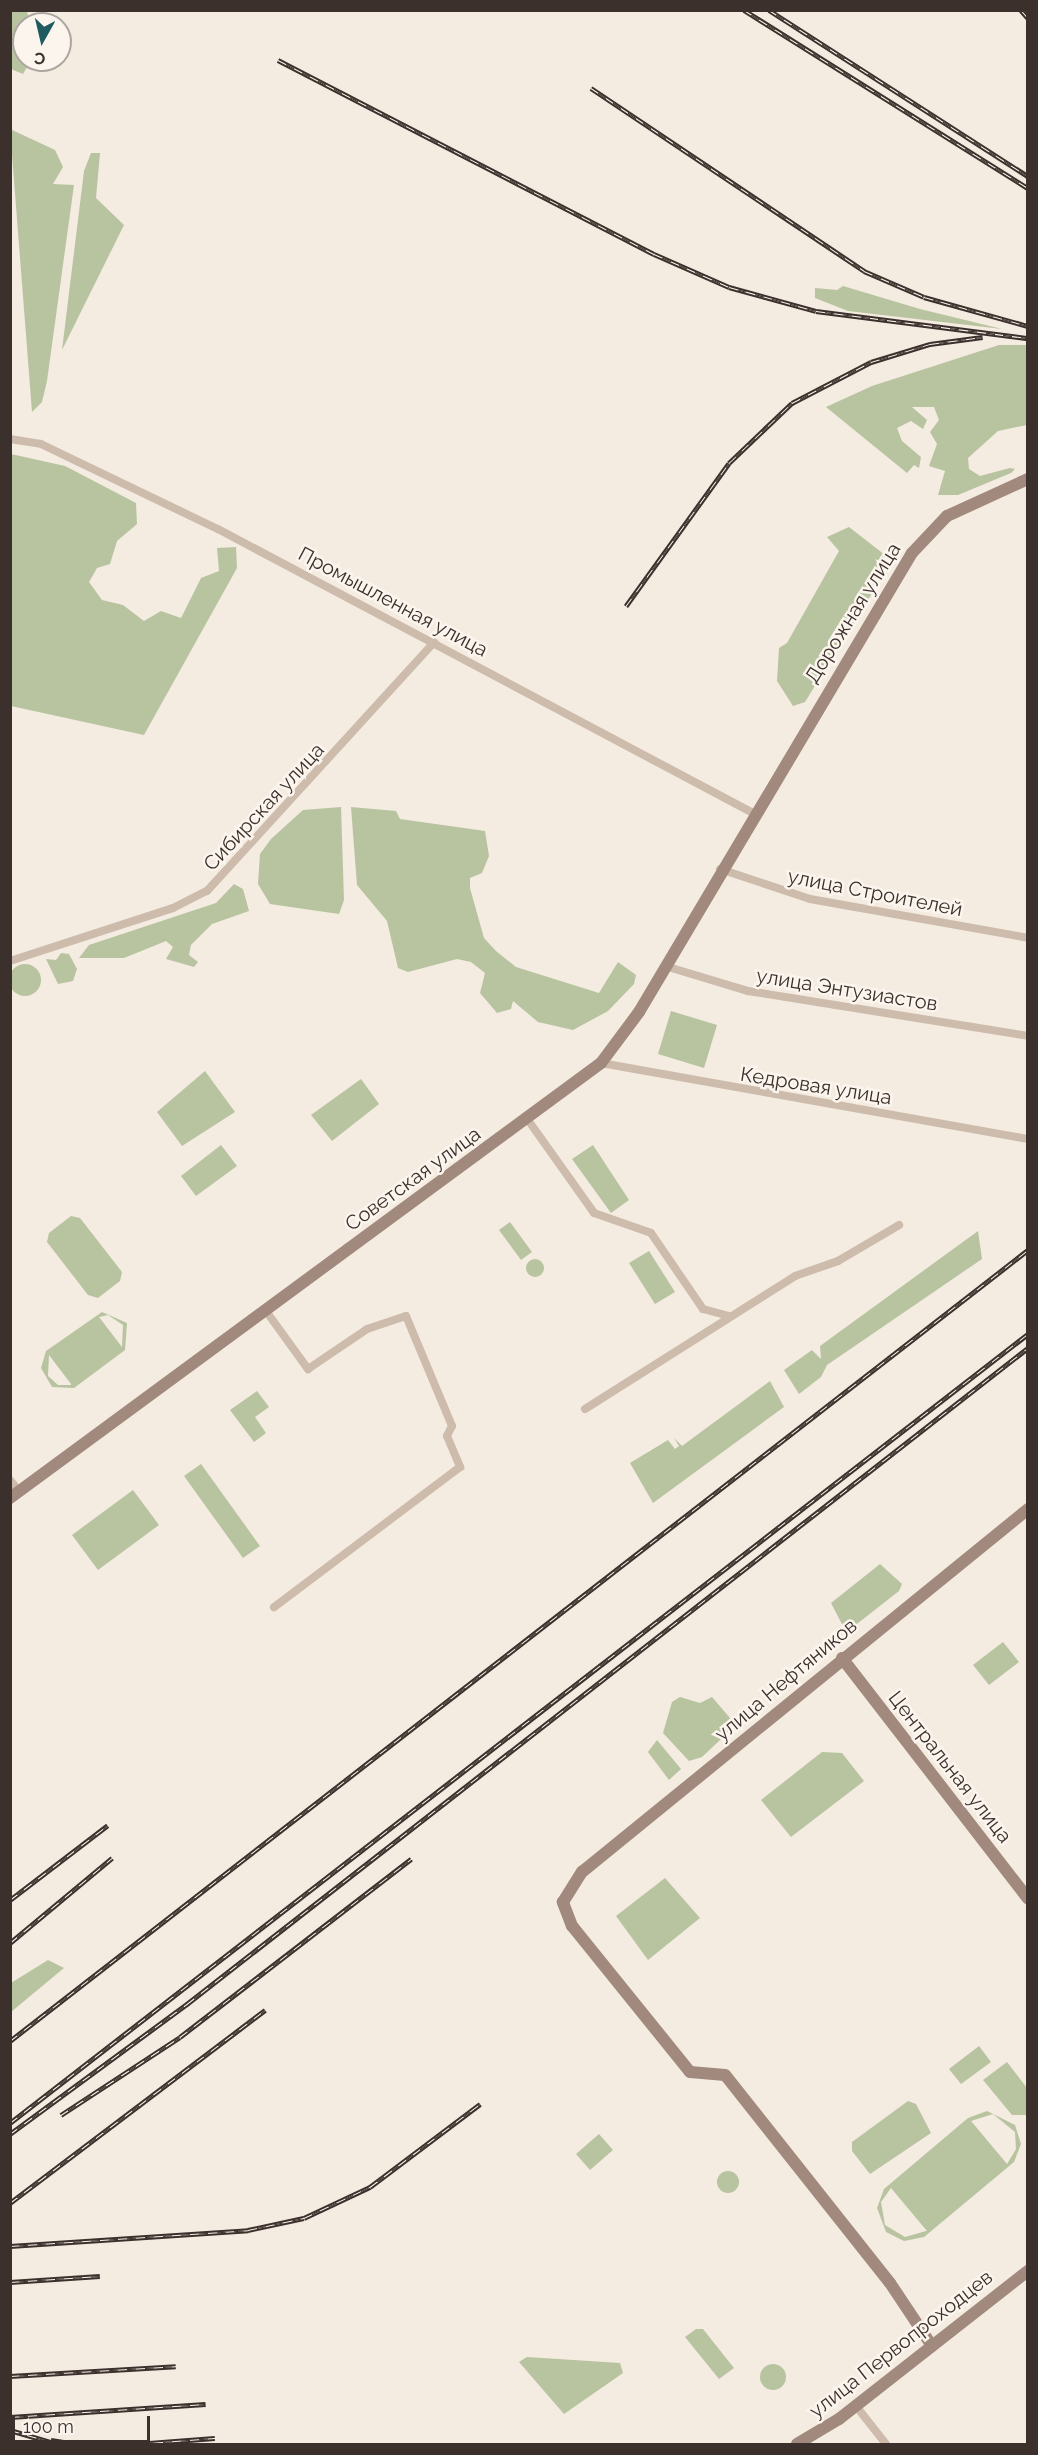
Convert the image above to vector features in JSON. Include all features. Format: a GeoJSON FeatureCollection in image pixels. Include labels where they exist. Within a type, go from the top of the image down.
{"type":"FeatureCollection","features":[{"type":"Feature","properties":{"kind":"street","name":"Промышленная улица"},"geometry":{"type":"LineString","coordinates":[[11,439],[41,444],[434,642],[753,813]]}},
{"type":"Feature","properties":{"kind":"street","name":"Дорожная улица"},"geometry":{"type":"LineString","coordinates":[[753,813],[925,537],[960,508],[1028,479]]}},
{"type":"Feature","properties":{"kind":"street","name":"Сибирская улица"},"geometry":{"type":"LineString","coordinates":[[10,961],[174,908],[207,891],[434,642]]}},
{"type":"Feature","properties":{"kind":"street","name":"Советская улица"},"geometry":{"type":"LineString","coordinates":[[15,1495],[528,1120],[601,1063],[665,966],[753,813]]}},
{"type":"Feature","properties":{"kind":"street","name":"улица Строителей"},"geometry":{"type":"LineString","coordinates":[[720,869],[810,900],[1028,938]]}},
{"type":"Feature","properties":{"kind":"street","name":"улица Энтузиастов"},"geometry":{"type":"LineString","coordinates":[[665,966],[748,991],[1028,1036]]}},
{"type":"Feature","properties":{"kind":"street","name":"Кедровая улица"},"geometry":{"type":"LineString","coordinates":[[601,1063],[1028,1139]]}},
{"type":"Feature","properties":{"kind":"street"},"geometry":{"type":"LineString","coordinates":[[528,1120],[594,1214],[651,1233],[703,1310],[716,1317],[732,1316]]}},
{"type":"Feature","properties":{"kind":"street"},"geometry":{"type":"LineString","coordinates":[[585,1409],[795,1276],[838,1261],[899,1225]]}},
{"type":"Feature","properties":{"kind":"street"},"geometry":{"type":"LineString","coordinates":[[266,1311],[308,1369],[367,1329],[406,1316],[452,1426],[447,1436],[460,1467],[274,1607]]}},
{"type":"Feature","properties":{"kind":"street"},"geometry":{"type":"LineString","coordinates":[[10,1480],[15,1495]]}},
{"type":"Feature","properties":{"kind":"street","name":"улица Нефтяников"},"geometry":{"type":"LineString","coordinates":[[933,2346],[890,2283],[725,2075],[690,2072],[609,1973],[566,1916],[564,1897],[571,1882],[842,1658],[1028,1509]]}},
{"type":"Feature","properties":{"kind":"street","name":"Центральная улица"},"geometry":{"type":"LineString","coordinates":[[842,1658],[1028,1899]]}},
{"type":"Feature","properties":{"kind":"street","name":"улица Первопроходцев"},"geometry":{"type":"LineString","coordinates":[[797,2445],[856,2406],[1028,2271]]}},
{"type":"Feature","properties":{"kind":"street"},"geometry":{"type":"LineString","coordinates":[[856,2406],[886,2445]]}},
{"type":"Feature","properties":{"kind":"green space"},"geometry":{"type":"Polygon","coordinates":[[[10,11],[27,11],[12,12],[11,69],[10,11]]]}},
{"type":"Feature","properties":{"kind":"green space"},"geometry":{"type":"Polygon","coordinates":[[[10,129],[55,150],[63,167],[53,184],[74,185],[47,381],[42,402],[32,412],[10,129]]]}},
{"type":"Feature","properties":{"kind":"green space"},"geometry":{"type":"Polygon","coordinates":[[[91,153],[100,153],[96,198],[124,225],[62,350],[84,171],[91,153]]]}},
{"type":"Feature","properties":{"kind":"green space"},"geometry":{"type":"Polygon","coordinates":[[[843,286],[920,309],[1002,329],[848,311],[815,298],[815,288],[837,290],[843,286]]]}},
{"type":"Feature","properties":{"kind":"green space"},"geometry":{"type":"Polygon","coordinates":[[[999,345],[1027,345],[1027,425],[998,431],[968,458],[969,469],[980,476],[1010,468],[1015,469],[1011,473],[958,495],[938,495],[945,471],[929,466],[937,444],[930,432],[939,420],[934,407],[912,407],[927,420],[923,429],[911,421],[897,428],[902,441],[921,457],[919,468],[914,465],[907,473],[826,407],[872,386],[999,345]]]}},
{"type":"Feature","properties":{"kind":"green space"},"geometry":{"type":"Polygon","coordinates":[[[11,454],[65,466],[136,503],[137,524],[117,541],[110,564],[97,568],[89,582],[102,600],[123,605],[144,621],[161,611],[181,618],[201,578],[219,571],[217,548],[236,547],[237,568],[144,735],[11,706],[11,454]]]}},
{"type":"Feature","properties":{"kind":"green space"},"geometry":{"type":"Polygon","coordinates":[[[849,527],[885,555],[884,574],[805,702],[793,706],[777,681],[779,648],[787,643],[839,551],[827,537],[849,527]]]}},
{"type":"Feature","properties":{"kind":"green space"},"geometry":{"type":"Polygon","coordinates":[[[341,807],[344,900],[339,914],[270,904],[258,884],[260,854],[271,839],[303,810],[341,807]]]}},
{"type":"Feature","properties":{"kind":"green space"},"geometry":{"type":"Polygon","coordinates":[[[351,807],[396,811],[400,819],[485,831],[489,856],[482,873],[470,878],[470,888],[484,938],[496,951],[516,967],[599,993],[618,962],[636,975],[634,984],[608,1011],[573,1030],[538,1022],[513,1001],[511,1009],[497,1013],[480,993],[485,973],[471,962],[457,959],[408,972],[398,968],[387,921],[357,885],[351,807]]]}},
{"type":"Feature","properties":{"kind":"green space"},"geometry":{"type":"Polygon","coordinates":[[[234,884],[243,889],[249,911],[212,924],[191,945],[189,955],[198,962],[194,967],[166,959],[173,947],[166,941],[124,958],[79,958],[89,945],[216,903],[234,884]]]}},
{"type":"Feature","properties":{"kind":"green space"},"geometry":{"type":"Polygon","coordinates":[[[61,953],[69,954],[77,969],[73,981],[58,984],[46,959],[56,960],[61,953]]]}},
{"type":"Feature","properties":{"kind":"green space"},"geometry":{"type":"Polygon","coordinates":[[[25,964],[36,969],[41,980],[36,991],[25,996],[14,991],[9,980],[14,969],[25,964]]]}},
{"type":"Feature","properties":{"kind":"green space"},"geometry":{"type":"Polygon","coordinates":[[[671,1011],[717,1025],[704,1068],[658,1054],[671,1011]]]}},
{"type":"Feature","properties":{"kind":"green space"},"geometry":{"type":"Polygon","coordinates":[[[205,1071],[235,1112],[182,1146],[157,1112],[205,1071]]]}},
{"type":"Feature","properties":{"kind":"green space"},"geometry":{"type":"Polygon","coordinates":[[[361,1079],[379,1104],[332,1141],[311,1115],[361,1079]]]}},
{"type":"Feature","properties":{"kind":"green space"},"geometry":{"type":"Polygon","coordinates":[[[221,1145],[237,1166],[196,1196],[181,1176],[221,1145]]]}},
{"type":"Feature","properties":{"kind":"green space"},"geometry":{"type":"Polygon","coordinates":[[[593,1145],[629,1200],[611,1213],[572,1159],[593,1145]]]}},
{"type":"Feature","properties":{"kind":"green space"},"geometry":{"type":"Polygon","coordinates":[[[71,1216],[80,1218],[122,1272],[120,1281],[98,1298],[88,1295],[47,1242],[49,1233],[71,1216]]]}},
{"type":"Feature","properties":{"kind":"green space"},"geometry":{"type":"Polygon","coordinates":[[[510,1222],[532,1252],[521,1260],[499,1230],[510,1222]]]}},
{"type":"Feature","properties":{"kind":"green space"},"geometry":{"type":"Polygon","coordinates":[[[978,1231],[982,1259],[827,1365],[821,1377],[799,1394],[784,1370],[812,1350],[821,1359],[820,1346],[978,1231]]]}},
{"type":"Feature","properties":{"kind":"green space"},"geometry":{"type":"Polygon","coordinates":[[[649,1251],[675,1292],[655,1304],[629,1263],[649,1251]]]}},
{"type":"Feature","properties":{"kind":"green space"},"geometry":{"type":"Polygon","coordinates":[[[531,1259],[539,1259],[544,1264],[542,1275],[531,1277],[526,1272],[526,1264],[531,1259]]]}},
{"type":"Feature","properties":{"kind":"green space"},"geometry":{"type":"Polygon","coordinates":[[[102,1312],[127,1323],[125,1350],[74,1388],[52,1387],[41,1368],[46,1351],[102,1312]],[[108,1315],[99,1317],[122,1347],[123,1325],[108,1315]],[[49,1355],[48,1376],[58,1385],[71,1385],[71,1384],[49,1355]]]}},
{"type":"Feature","properties":{"kind":"green space"},"geometry":{"type":"Polygon","coordinates":[[[770,1381],[784,1407],[653,1503],[630,1463],[668,1440],[675,1449],[679,1446],[674,1438],[682,1446],[770,1381]]]}},
{"type":"Feature","properties":{"kind":"green space"},"geometry":{"type":"Polygon","coordinates":[[[257,1391],[269,1407],[255,1417],[266,1433],[254,1442],[230,1410],[257,1391]]]}},
{"type":"Feature","properties":{"kind":"green space"},"geometry":{"type":"Polygon","coordinates":[[[201,1464],[260,1546],[243,1558],[184,1476],[201,1464]]]}},
{"type":"Feature","properties":{"kind":"green space"},"geometry":{"type":"Polygon","coordinates":[[[133,1490],[159,1525],[98,1570],[72,1535],[133,1490]]]}},
{"type":"Feature","properties":{"kind":"green space"},"geometry":{"type":"Polygon","coordinates":[[[880,1564],[902,1584],[899,1591],[853,1627],[844,1628],[831,1603],[880,1564]]]}},
{"type":"Feature","properties":{"kind":"green space"},"geometry":{"type":"Polygon","coordinates":[[[1003,1642],[1019,1662],[989,1685],[973,1665],[1003,1642]]]}},
{"type":"Feature","properties":{"kind":"green space"},"geometry":{"type":"Polygon","coordinates":[[[680,1697],[700,1703],[712,1697],[736,1725],[702,1757],[689,1761],[663,1733],[672,1702],[680,1697]]]}},
{"type":"Feature","properties":{"kind":"green space"},"geometry":{"type":"Polygon","coordinates":[[[657,1740],[681,1769],[669,1780],[648,1752],[657,1740]]]}},
{"type":"Feature","properties":{"kind":"green space"},"geometry":{"type":"Polygon","coordinates":[[[822,1752],[842,1753],[864,1781],[791,1837],[761,1800],[822,1752]]]}},
{"type":"Feature","properties":{"kind":"green space"},"geometry":{"type":"Polygon","coordinates":[[[665,1878],[700,1918],[648,1960],[616,1916],[665,1878]]]}},
{"type":"Feature","properties":{"kind":"green space"},"geometry":{"type":"Polygon","coordinates":[[[48,1960],[64,1968],[11,2012],[11,1983],[48,1960]]]}},
{"type":"Feature","properties":{"kind":"green space"},"geometry":{"type":"Polygon","coordinates":[[[979,2046],[991,2062],[961,2084],[949,2069],[979,2046]]]}},
{"type":"Feature","properties":{"kind":"green space"},"geometry":{"type":"Polygon","coordinates":[[[1007,2062],[1027,2088],[1027,2115],[1012,2115],[983,2080],[1007,2062]]]}},
{"type":"Feature","properties":{"kind":"green space"},"geometry":{"type":"Polygon","coordinates":[[[908,2101],[916,2104],[931,2133],[870,2174],[852,2151],[852,2142],[908,2101]]]}},
{"type":"Feature","properties":{"kind":"green space"},"geometry":{"type":"Polygon","coordinates":[[[987,2111],[993,2114],[1015,2125],[1021,2144],[1014,2162],[924,2237],[904,2241],[886,2232],[877,2208],[884,2189],[968,2118],[987,2111]],[[993,2114],[971,2121],[1007,2164],[1016,2149],[1015,2132],[993,2114]],[[891,2188],[881,2202],[885,2225],[905,2237],[927,2231],[891,2188]]]}},
{"type":"Feature","properties":{"kind":"green space"},"geometry":{"type":"Polygon","coordinates":[[[599,2134],[613,2150],[590,2170],[576,2154],[599,2134]]]}},
{"type":"Feature","properties":{"kind":"green space"},"geometry":{"type":"Polygon","coordinates":[[[728,2171],[736,2174],[739,2182],[736,2190],[728,2193],[720,2190],[717,2182],[720,2174],[728,2171]]]}},
{"type":"Feature","properties":{"kind":"green space"},"geometry":{"type":"Polygon","coordinates":[[[696,2329],[703,2329],[734,2368],[719,2379],[685,2337],[696,2329]]]}},
{"type":"Feature","properties":{"kind":"green space"},"geometry":{"type":"Polygon","coordinates":[[[527,2357],[620,2363],[623,2373],[564,2414],[519,2362],[527,2357]]]}},
{"type":"Feature","properties":{"kind":"green space"},"geometry":{"type":"Polygon","coordinates":[[[773,2364],[783,2367],[786,2377],[783,2387],[773,2390],[763,2387],[760,2377],[763,2367],[773,2364]]]}},
{"type":"Feature","properties":{"kind":"railway"},"geometry":{"type":"LineString","coordinates":[[744,10],[1028,188]]}},
{"type":"Feature","properties":{"kind":"railway"},"geometry":{"type":"LineString","coordinates":[[769,10],[1028,176]]}},
{"type":"Feature","properties":{"kind":"railway"},"geometry":{"type":"LineString","coordinates":[[1021,10],[1028,18]]}},
{"type":"Feature","properties":{"kind":"railway"},"geometry":{"type":"LineString","coordinates":[[278,60],[654,254],[729,287],[816,311],[1028,338]]}},
{"type":"Feature","properties":{"kind":"railway"},"geometry":{"type":"LineString","coordinates":[[591,88],[864,271],[924,297],[1028,326]]}},
{"type":"Feature","properties":{"kind":"railway"},"geometry":{"type":"LineString","coordinates":[[626,606],[729,463],[792,403],[871,362],[930,344],[983,337]]}},
{"type":"Feature","properties":{"kind":"railway"},"geometry":{"type":"LineString","coordinates":[[10,2041],[1028,1250]]}},
{"type":"Feature","properties":{"kind":"railway"},"geometry":{"type":"LineString","coordinates":[[10,2123],[1028,1334]]}},
{"type":"Feature","properties":{"kind":"railway"},"geometry":{"type":"LineString","coordinates":[[10,2134],[187,2004],[1028,1348]]}},
{"type":"Feature","properties":{"kind":"railway"},"geometry":{"type":"LineString","coordinates":[[10,1900],[108,1825]]}},
{"type":"Feature","properties":{"kind":"railway"},"geometry":{"type":"LineString","coordinates":[[10,1943],[112,1858]]}},
{"type":"Feature","properties":{"kind":"railway"},"geometry":{"type":"LineString","coordinates":[[61,2115],[180,2037],[411,1859]]}},
{"type":"Feature","properties":{"kind":"railway"},"geometry":{"type":"LineString","coordinates":[[10,2203],[265,2010]]}},
{"type":"Feature","properties":{"kind":"railway"},"geometry":{"type":"LineString","coordinates":[[10,2246],[248,2230],[304,2218],[370,2187],[480,2104]]}},
{"type":"Feature","properties":{"kind":"railway"},"geometry":{"type":"LineString","coordinates":[[10,2282],[100,2276]]}},
{"type":"Feature","properties":{"kind":"railway"},"geometry":{"type":"LineString","coordinates":[[10,2376],[176,2366]]}},
{"type":"Feature","properties":{"kind":"railway"},"geometry":{"type":"LineString","coordinates":[[10,2417],[206,2404]]}},
{"type":"Feature","properties":{"kind":"railway"},"geometry":{"type":"LineString","coordinates":[[10,2430],[58,2444]]}},
{"type":"Feature","properties":{"kind":"railway"},"geometry":{"type":"LineString","coordinates":[[136,2444],[215,2438]]}},
{"type":"Feature","properties":{"kind":"railway"},"geometry":{"type":"LineString","coordinates":[[51,2440],[75,2444]]}}]}
